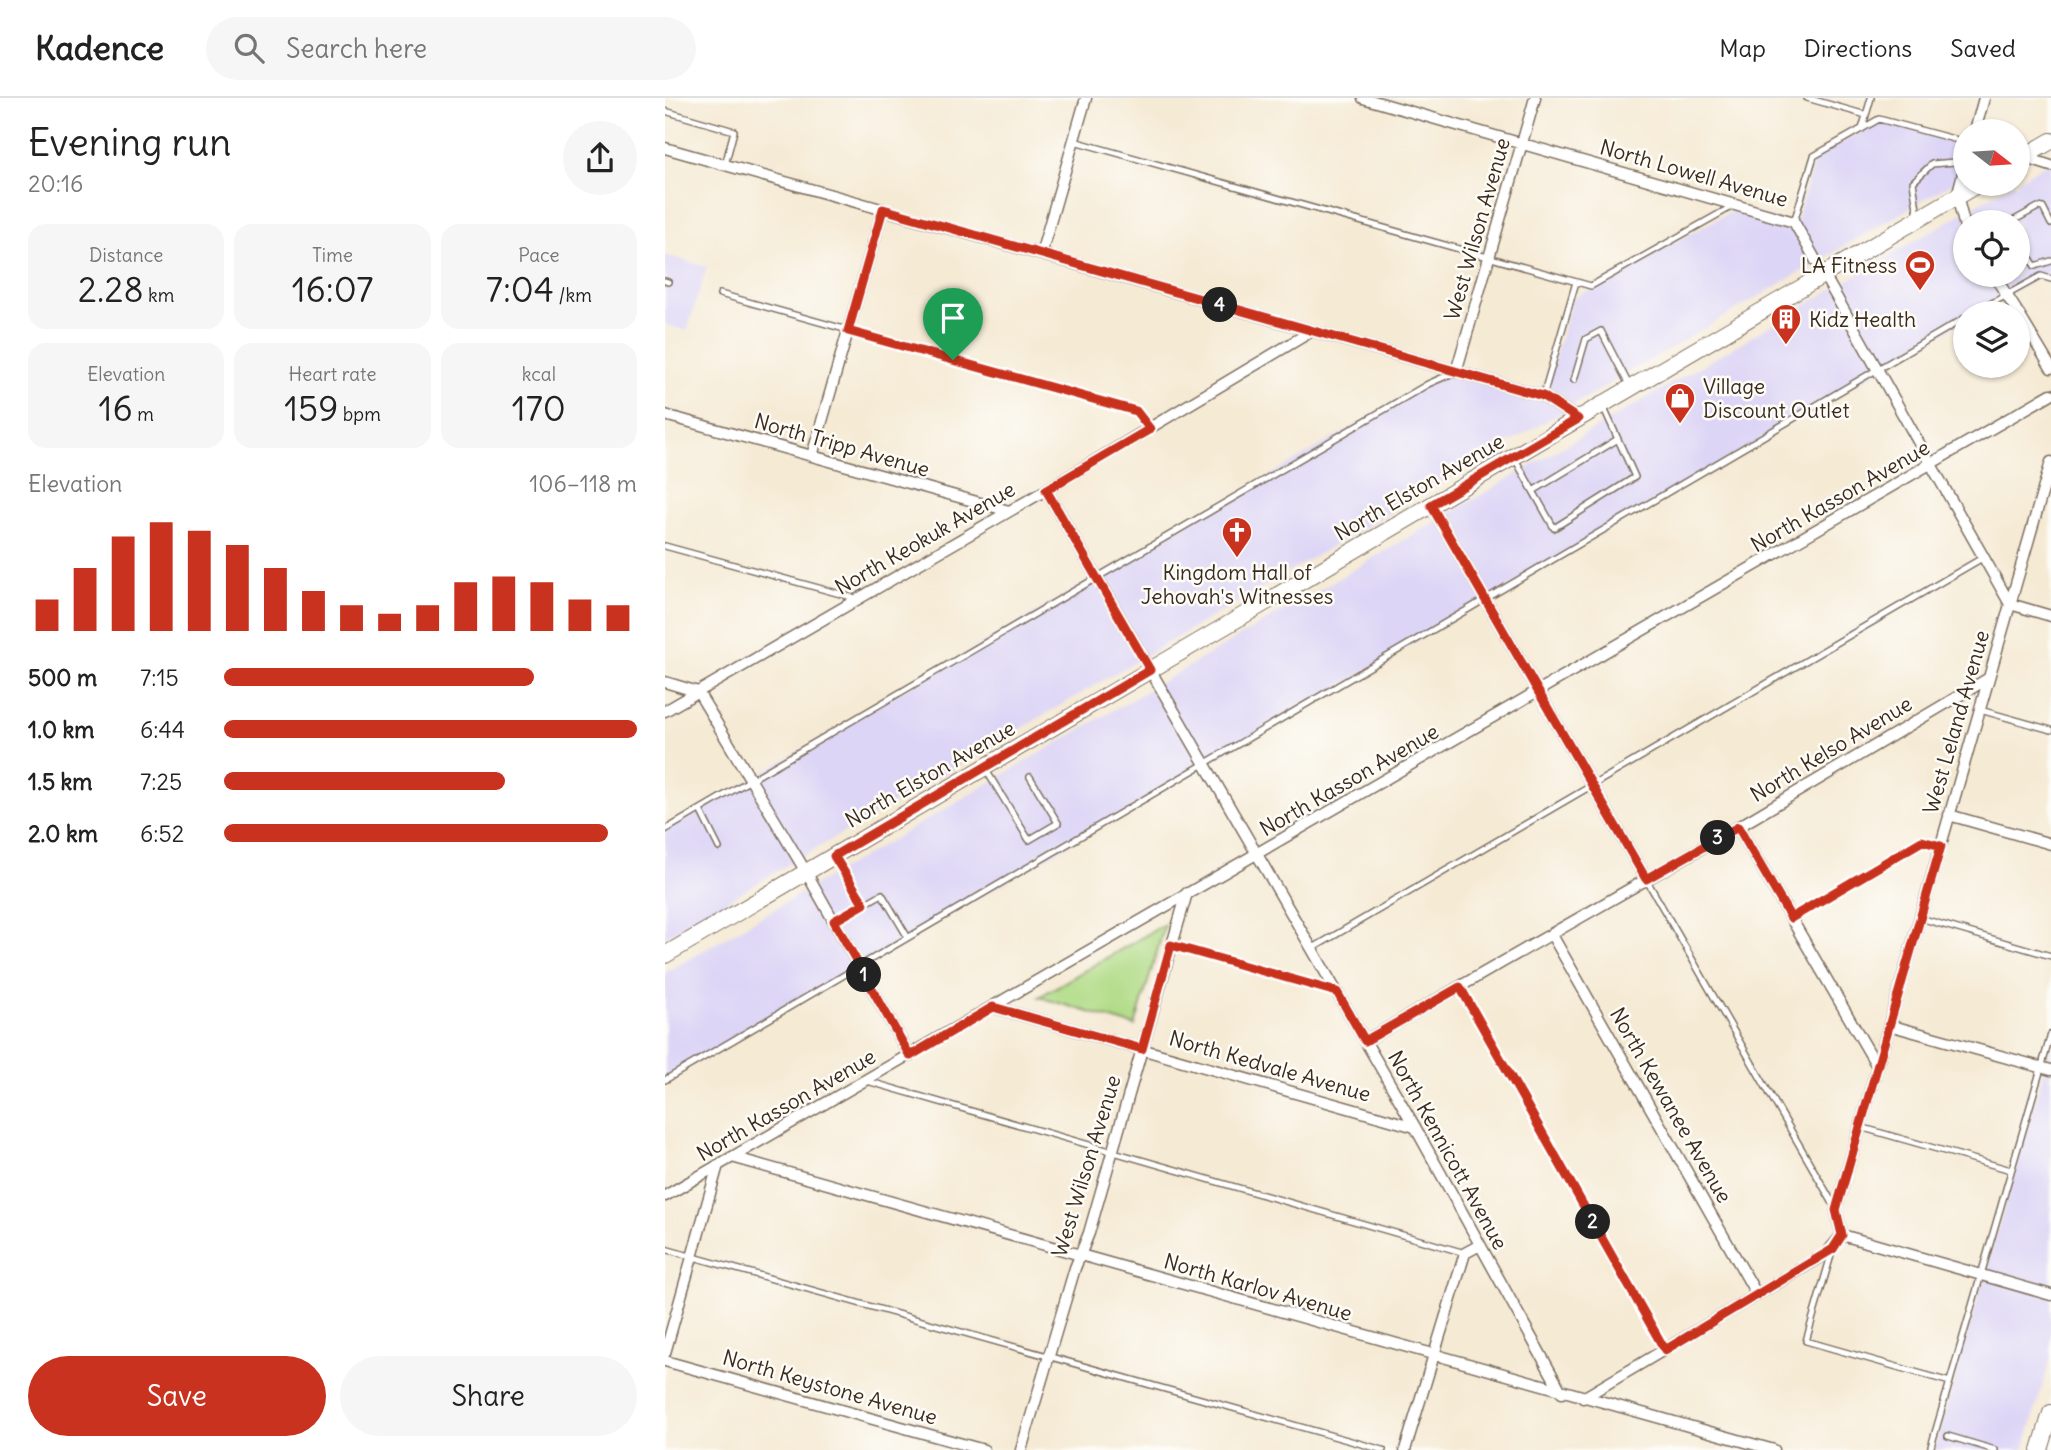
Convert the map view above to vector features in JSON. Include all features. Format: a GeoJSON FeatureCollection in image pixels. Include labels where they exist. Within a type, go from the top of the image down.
{"type":"FeatureCollection","features":[{"type":"Feature","properties":{"kind":"main road"},"geometry":{"type":"LineString","coordinates":[[2030,153],[2051,141]]}},
{"type":"Feature","properties":{"kind":"main road","name":"North Elston Avenue"},"geometry":{"type":"LineString","coordinates":[[665,955],[1957,196]]}},
{"type":"Feature","properties":{"kind":"main road"},"geometry":{"type":"LineString","coordinates":[[2040,1450],[2050,1421]]}},
{"type":"Feature","properties":{"kind":"street"},"geometry":{"type":"LineString","coordinates":[[1041,254],[1086,98]]}},
{"type":"Feature","properties":{"kind":"street","name":"North Lowell Avenue"},"geometry":{"type":"LineString","coordinates":[[1363,98],[1794,222],[2010,604]]}},
{"type":"Feature","properties":{"kind":"street","name":"West Wilson Avenue"},"geometry":{"type":"LineString","coordinates":[[1456,372],[1535,98]]}},
{"type":"Feature","properties":{"kind":"street"},"geometry":{"type":"LineString","coordinates":[[1978,119],[1984,98]]}},
{"type":"Feature","properties":{"kind":"street"},"geometry":{"type":"LineString","coordinates":[[665,148],[1543,396],[1578,419]]}},
{"type":"Feature","properties":{"kind":"street"},"geometry":{"type":"LineString","coordinates":[[2030,161],[2051,166]]}},
{"type":"Feature","properties":{"kind":"street"},"geometry":{"type":"LineString","coordinates":[[1957,196],[1961,210]]}},
{"type":"Feature","properties":{"kind":"street"},"geometry":{"type":"LineString","coordinates":[[812,456],[883,209]]}},
{"type":"Feature","properties":{"kind":"street"},"geometry":{"type":"LineString","coordinates":[[2002,287],[2011,301]]}},
{"type":"Feature","properties":{"kind":"street","name":"North Keokuk Avenue"},"geometry":{"type":"LineString","coordinates":[[665,711],[1150,429],[1312,331]]}},
{"type":"Feature","properties":{"kind":"street"},"geometry":{"type":"LineString","coordinates":[[2030,333],[2051,368]]}},
{"type":"Feature","properties":{"kind":"street","name":"North Kasson Avenue"},"geometry":{"type":"LineString","coordinates":[[665,1196],[1187,893],[1539,693],[2051,394]]}},
{"type":"Feature","properties":{"kind":"street","name":"North Tripp Avenue"},"geometry":{"type":"LineString","coordinates":[[665,415],[1009,511]]}},
{"type":"Feature","properties":{"kind":"street","name":"West Leland Avenue"},"geometry":{"type":"LineString","coordinates":[[1842,1235],[1836,1210],[2010,604],[2045,504],[2051,462]]}},
{"type":"Feature","properties":{"kind":"street","name":"North Kennicott Avenue"},"geometry":{"type":"LineString","coordinates":[[1046,490],[1313,948],[1562,1393]]}},
{"type":"Feature","properties":{"kind":"street"},"geometry":{"type":"LineString","coordinates":[[1431,505],[1646,879]]}},
{"type":"Feature","properties":{"kind":"street"},"geometry":{"type":"LineString","coordinates":[[2010,604],[2051,616]]}},
{"type":"Feature","properties":{"kind":"street","name":"North Kelso Avenue"},"geometry":{"type":"LineString","coordinates":[[1365,1041],[1738,827],[1989,678]]}},
{"type":"Feature","properties":{"kind":"street"},"geometry":{"type":"LineString","coordinates":[[665,682],[698,692],[806,872],[910,1056]]}},
{"type":"Feature","properties":{"kind":"street"},"geometry":{"type":"LineString","coordinates":[[1949,815],[2051,844]]}},
{"type":"Feature","properties":{"kind":"street"},"geometry":{"type":"LineString","coordinates":[[1738,827],[1877,1066]]}},
{"type":"Feature","properties":{"kind":"street","name":"West Wilson Avenue"},"geometry":{"type":"LineString","coordinates":[[1021,1450],[1187,893]]}},
{"type":"Feature","properties":{"kind":"street","name":"North Kewanee Avenue"},"geometry":{"type":"LineString","coordinates":[[1552,935],[1757,1295]]}},
{"type":"Feature","properties":{"kind":"street","name":"North Kedvale Avenue"},"geometry":{"type":"LineString","coordinates":[[993,1007],[1415,1127]]}},
{"type":"Feature","properties":{"kind":"street"},"geometry":{"type":"LineString","coordinates":[[1889,1025],[2046,1069]]}},
{"type":"Feature","properties":{"kind":"street","name":"North Karlov Avenue"},"geometry":{"type":"LineString","coordinates":[[732,1157],[1562,1393],[1774,1450]]}},
{"type":"Feature","properties":{"kind":"street"},"geometry":{"type":"LineString","coordinates":[[665,1353],[718,1165]]}},
{"type":"Feature","properties":{"kind":"street"},"geometry":{"type":"LineString","coordinates":[[1583,1398],[1833,1249],[1842,1235],[2051,1295]]}},
{"type":"Feature","properties":{"kind":"street"},"geometry":{"type":"LineString","coordinates":[[1405,1450],[1465,1253],[1480,1245]]}},
{"type":"Feature","properties":{"kind":"street","name":"North Keystone Avenue"},"geometry":{"type":"LineString","coordinates":[[665,1361],[984,1450]]}},
{"type":"Feature","properties":{"kind":"lane"},"geometry":{"type":"LineString","coordinates":[[1807,98],[1866,114]]}},
{"type":"Feature","properties":{"kind":"lane"},"geometry":{"type":"LineString","coordinates":[[1862,129],[1871,98]]}},
{"type":"Feature","properties":{"kind":"lane"},"geometry":{"type":"LineString","coordinates":[[665,111],[734,131],[725,165]]}},
{"type":"Feature","properties":{"kind":"lane"},"geometry":{"type":"LineString","coordinates":[[1794,222],[1814,156],[1879,119],[1953,139]]}},
{"type":"Feature","properties":{"kind":"lane"},"geometry":{"type":"LineString","coordinates":[[1074,141],[1591,286],[1736,205]]}},
{"type":"Feature","properties":{"kind":"lane"},"geometry":{"type":"LineString","coordinates":[[1919,219],[1913,182],[1932,164],[1953,164]]}},
{"type":"Feature","properties":{"kind":"lane"},"geometry":{"type":"LineString","coordinates":[[2030,211],[2038,207],[2043,208],[2051,224]]}},
{"type":"Feature","properties":{"kind":"lane"},"geometry":{"type":"LineString","coordinates":[[2030,258],[2039,267],[2051,261]]}},
{"type":"Feature","properties":{"kind":"lane"},"geometry":{"type":"LineString","coordinates":[[1996,301],[2041,276],[2051,279]]}},
{"type":"Feature","properties":{"kind":"lane"},"geometry":{"type":"LineString","coordinates":[[1543,396],[1576,282]]}},
{"type":"Feature","properties":{"kind":"lane"},"geometry":{"type":"LineString","coordinates":[[720,295],[1136,411],[1150,429]]}},
{"type":"Feature","properties":{"kind":"lane"},"geometry":{"type":"LineString","coordinates":[[665,1080],[858,964],[1205,764],[1953,325]]}},
{"type":"Feature","properties":{"kind":"lane"},"geometry":{"type":"LineString","coordinates":[[1574,380],[1586,339],[1601,331],[1631,388]]}},
{"type":"Feature","properties":{"kind":"lane"},"geometry":{"type":"LineString","coordinates":[[665,830],[1427,384],[1456,372]]}},
{"type":"Feature","properties":{"kind":"lane"},"geometry":{"type":"LineString","coordinates":[[1514,457],[1554,528],[1635,477],[1602,404]]}},
{"type":"Feature","properties":{"kind":"lane"},"geometry":{"type":"LineString","coordinates":[[1533,491],[1618,439]]}},
{"type":"Feature","properties":{"kind":"lane"},"geometry":{"type":"LineString","coordinates":[[665,546],[858,599]]}},
{"type":"Feature","properties":{"kind":"lane"},"geometry":{"type":"LineString","coordinates":[[1313,948],[1985,557]]}},
{"type":"Feature","properties":{"kind":"lane"},"geometry":{"type":"LineString","coordinates":[[1980,710],[2051,730]]}},
{"type":"Feature","properties":{"kind":"lane"},"geometry":{"type":"LineString","coordinates":[[984,767],[1029,840],[1058,823],[1030,777]]}},
{"type":"Feature","properties":{"kind":"lane"},"geometry":{"type":"LineString","coordinates":[[700,810],[719,848]]}},
{"type":"Feature","properties":{"kind":"lane"},"geometry":{"type":"LineString","coordinates":[[1791,918],[1922,841],[1941,846]]}},
{"type":"Feature","properties":{"kind":"lane"},"geometry":{"type":"LineString","coordinates":[[834,856],[864,904]]}},
{"type":"Feature","properties":{"kind":"lane"},"geometry":{"type":"LineString","coordinates":[[1646,879],[1836,1210]]}},
{"type":"Feature","properties":{"kind":"lane"},"geometry":{"type":"LineString","coordinates":[[834,921],[882,894],[907,936]]}},
{"type":"Feature","properties":{"kind":"lane"},"geometry":{"type":"LineString","coordinates":[[1920,918],[2051,956]]}},
{"type":"Feature","properties":{"kind":"lane"},"geometry":{"type":"LineString","coordinates":[[1171,945],[1337,992]]}},
{"type":"Feature","properties":{"kind":"lane"},"geometry":{"type":"LineString","coordinates":[[1460,987],[1665,1350]]}},
{"type":"Feature","properties":{"kind":"lane"},"geometry":{"type":"LineString","coordinates":[[1930,1450],[2011,1170],[2046,1069],[2051,1034]]}},
{"type":"Feature","properties":{"kind":"lane"},"geometry":{"type":"LineString","coordinates":[[867,1081],[1465,1253]]}},
{"type":"Feature","properties":{"kind":"lane"},"geometry":{"type":"LineString","coordinates":[[1860,1127],[2011,1170]]}},
{"type":"Feature","properties":{"kind":"lane"},"geometry":{"type":"LineString","coordinates":[[665,1249],[1383,1450]]}},
{"type":"Feature","properties":{"kind":"lane"},"geometry":{"type":"LineString","coordinates":[[1833,1249],[1806,1341],[1950,1382]]}},
{"type":"Feature","properties":{"kind":"lane"},"geometry":{"type":"LineString","coordinates":[[1948,1436],[1995,1450]]}},
{"type":"Feature","properties":{"kind":"shaded area"},"geometry":{"type":"Polygon","coordinates":[[[1880,121],[1953,142],[1953,183],[665,937],[665,830],[1448,371],[1543,398],[1572,299],[1737,208],[1795,225],[1815,158],[1880,121]]]}},
{"type":"Feature","properties":{"kind":"shaded area"},"geometry":{"type":"Polygon","coordinates":[[[2051,161],[2051,275],[2044,274],[2030,282],[2030,210],[1968,210],[1992,196],[2030,196],[2030,173],[2051,161]]]}},
{"type":"Feature","properties":{"kind":"shaded area"},"geometry":{"type":"Polygon","coordinates":[[[1953,219],[1953,287],[2022,287],[1998,301],[1953,301],[1953,327],[665,1081],[665,973],[1953,219]]]}},
{"type":"Feature","properties":{"kind":"shaded area"},"geometry":{"type":"Polygon","coordinates":[[[665,255],[707,267],[687,331],[665,324],[665,255]]]}},
{"type":"Feature","properties":{"kind":"shaded area"},"geometry":{"type":"Polygon","coordinates":[[[2051,1045],[2051,1357],[2024,1450],[1934,1450],[2051,1045]]]}},
{"type":"Feature","properties":{"kind":"green space"},"geometry":{"type":"Polygon","coordinates":[[[1165,924],[1135,1026],[1039,997],[1165,924]]]}},
{"type":"Feature","properties":{"kind":"place","name":"LA Fitness"},"geometry":{"type":"Point","coordinates":[1920,292]}},
{"type":"Feature","properties":{"kind":"place","name":"Kidz Health"},"geometry":{"type":"Point","coordinates":[1786,346]}},
{"type":"Feature","properties":{"kind":"place","name":"Village Discount Outlet"},"geometry":{"type":"Point","coordinates":[1680,425]}},
{"type":"Feature","properties":{"kind":"place","name":"Kingdom Hall of Jehovah's Witnesses"},"geometry":{"type":"Point","coordinates":[1237,559]}},
{"type":"Feature","properties":{"kind":"route"},"geometry":{"type":"LineString","coordinates":[[883,209],[1543,396],[1578,419],[1431,505],[1646,879],[1738,827],[1791,918],[1922,841],[1941,846],[1836,1210],[1842,1235],[1833,1249],[1665,1350],[1460,987],[1365,1041],[1337,992],[1171,945],[1142,1049],[993,1007],[910,1056],[834,921],[864,904],[834,856],[1150,670],[1046,490],[1150,429],[1136,411],[953,360],[848,331],[883,209]]}}]}
